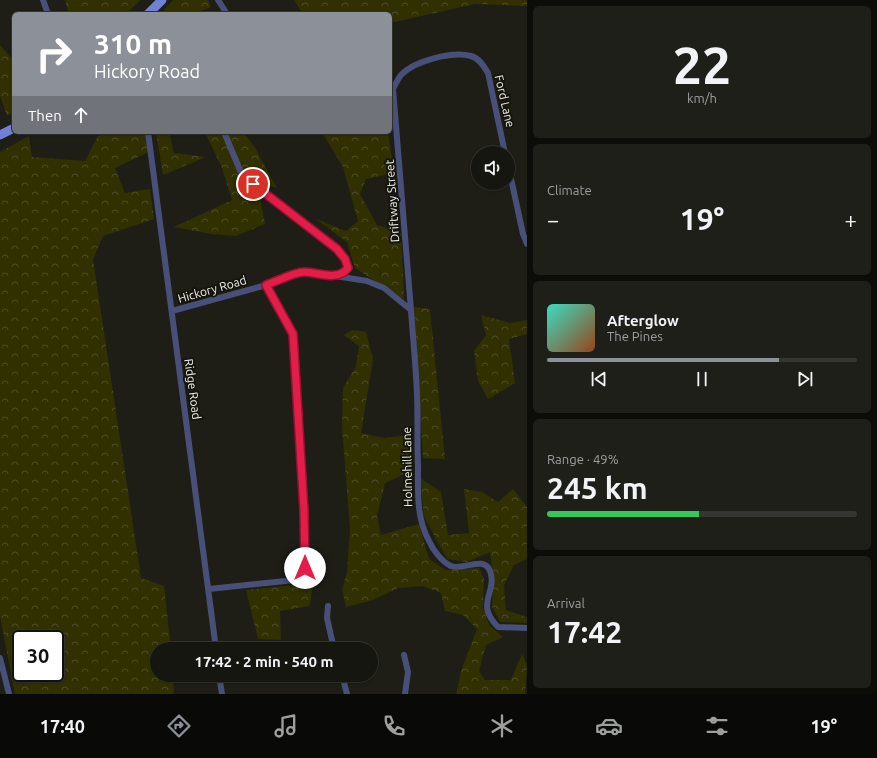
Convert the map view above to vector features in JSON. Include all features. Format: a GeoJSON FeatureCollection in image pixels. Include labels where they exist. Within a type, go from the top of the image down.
{"type":"FeatureCollection","features":[{"type":"Feature","properties":{"kind":"main road"},"geometry":{"type":"LineString","coordinates":[[150,12],[162,0]]}},
{"type":"Feature","properties":{"kind":"main road"},"geometry":{"type":"LineString","coordinates":[[0,135],[12,129]]}},
{"type":"Feature","properties":{"kind":"street"},"geometry":{"type":"LineString","coordinates":[[43,0],[47,12]]}},
{"type":"Feature","properties":{"kind":"street"},"geometry":{"type":"LineString","coordinates":[[218,0],[226,12]]}},
{"type":"Feature","properties":{"kind":"street","name":"Ford Lane"},"geometry":{"type":"LineString","coordinates":[[393,89],[401,76],[415,65],[442,56],[470,56],[476,59],[482,63],[488,73],[504,146]]}},
{"type":"Feature","properties":{"kind":"street","name":"Driftway Street"},"geometry":{"type":"LineString","coordinates":[[393,89],[411,310]]}},
{"type":"Feature","properties":{"kind":"street","name":"Ridge Road"},"geometry":{"type":"LineString","coordinates":[[148,134],[215,642]]}},
{"type":"Feature","properties":{"kind":"street"},"geometry":{"type":"LineString","coordinates":[[225,134],[242,175],[337,249],[345,259],[348,268],[343,274],[337,275]]}},
{"type":"Feature","properties":{"kind":"street"},"geometry":{"type":"LineString","coordinates":[[513,190],[523,234],[527,244]]}},
{"type":"Feature","properties":{"kind":"street","name":"Hickory Road"},"geometry":{"type":"LineString","coordinates":[[172,312],[266,285],[304,272],[337,275]]}},
{"type":"Feature","properties":{"kind":"street"},"geometry":{"type":"LineString","coordinates":[[337,275],[367,281],[384,288],[411,310]]}},
{"type":"Feature","properties":{"kind":"street"},"geometry":{"type":"LineString","coordinates":[[209,589],[295,580],[300,576],[305,568],[304,510],[293,334],[266,285]]}},
{"type":"Feature","properties":{"kind":"street","name":"Holmehill Lane"},"geometry":{"type":"LineString","coordinates":[[411,310],[417,393],[418,506],[423,528],[433,549],[451,566],[458,567],[480,564],[490,571],[491,581],[486,605],[490,619],[498,627],[527,628]]}},
{"type":"Feature","properties":{"kind":"street"},"geometry":{"type":"LineString","coordinates":[[328,606],[327,618],[332,642]]}},
{"type":"Feature","properties":{"kind":"street"},"geometry":{"type":"LineString","coordinates":[[404,655],[408,672],[405,694]]}},
{"type":"Feature","properties":{"kind":"street"},"geometry":{"type":"LineString","coordinates":[[0,658],[9,694]]}},
{"type":"Feature","properties":{"kind":"street"},"geometry":{"type":"LineString","coordinates":[[220,682],[222,694]]}},
{"type":"Feature","properties":{"kind":"street"},"geometry":{"type":"LineString","coordinates":[[344,682],[347,694]]}},
{"type":"Feature","properties":{"kind":"green space"},"geometry":{"type":"Polygon","coordinates":[[[65,0],[141,0],[127,12],[68,12],[65,0]]]}},
{"type":"Feature","properties":{"kind":"green space"},"geometry":{"type":"Polygon","coordinates":[[[173,0],[208,0],[211,7],[195,12],[170,12],[164,10],[173,0]]]}},
{"type":"Feature","properties":{"kind":"green space"},"geometry":{"type":"Polygon","coordinates":[[[294,0],[527,0],[527,6],[475,4],[392,23],[392,12],[302,12],[294,0]]]}},
{"type":"Feature","properties":{"kind":"green space"},"geometry":{"type":"Polygon","coordinates":[[[0,45],[12,59],[12,112],[7,116],[0,96],[0,45]]]}},
{"type":"Feature","properties":{"kind":"green space"},"geometry":{"type":"Polygon","coordinates":[[[102,134],[151,134],[153,150],[115,168],[125,193],[150,189],[154,219],[103,236],[93,259],[141,578],[164,586],[170,642],[150,642],[150,682],[173,682],[174,694],[15,694],[13,682],[64,682],[64,630],[12,630],[12,678],[0,616],[0,152],[29,136],[32,157],[85,161],[98,136],[102,134]]]}},
{"type":"Feature","properties":{"kind":"green space"},"geometry":{"type":"Polygon","coordinates":[[[156,134],[169,134],[174,153],[206,157],[163,175],[156,134]]]}},
{"type":"Feature","properties":{"kind":"green space"},"geometry":{"type":"Polygon","coordinates":[[[206,134],[245,134],[254,146],[277,188],[238,178],[260,199],[265,224],[236,236],[211,234],[174,227],[232,200],[222,168],[206,134]]]}},
{"type":"Feature","properties":{"kind":"green space"},"geometry":{"type":"Polygon","coordinates":[[[323,134],[388,134],[394,173],[366,179],[360,194],[377,225],[401,232],[404,300],[355,268],[347,242],[316,219],[346,231],[358,221],[343,167],[323,134]]]}},
{"type":"Feature","properties":{"kind":"green space"},"geometry":{"type":"Polygon","coordinates":[[[414,307],[430,309],[445,459],[423,458],[414,307]]]}},
{"type":"Feature","properties":{"kind":"green space"},"geometry":{"type":"Polygon","coordinates":[[[481,315],[510,323],[527,320],[527,334],[509,339],[515,383],[488,399],[478,381],[474,351],[486,335],[481,315]]]}},
{"type":"Feature","properties":{"kind":"green space"},"geometry":{"type":"Polygon","coordinates":[[[352,330],[366,332],[373,359],[361,433],[384,438],[410,435],[409,472],[385,483],[377,516],[381,535],[419,524],[429,559],[446,570],[479,568],[484,578],[483,607],[489,625],[503,637],[486,645],[479,671],[485,680],[511,680],[522,654],[527,665],[525,694],[456,694],[461,671],[477,629],[463,615],[445,611],[441,593],[423,586],[398,588],[373,600],[346,607],[342,590],[347,572],[350,529],[342,427],[343,388],[356,366],[359,346],[344,335],[352,330]]]}},
{"type":"Feature","properties":{"kind":"green space"},"geometry":{"type":"Polygon","coordinates":[[[420,478],[441,492],[448,535],[469,533],[464,489],[482,492],[498,502],[513,489],[527,507],[527,559],[514,565],[504,585],[506,610],[527,617],[527,623],[500,622],[492,607],[493,575],[490,552],[467,562],[447,559],[424,517],[420,478]]]}},
{"type":"Feature","properties":{"kind":"green space"},"geometry":{"type":"Polygon","coordinates":[[[313,583],[310,606],[280,611],[281,640],[258,639],[246,590],[313,583]]]}},
{"type":"Feature","properties":{"kind":"route"},"geometry":{"type":"LineString","coordinates":[[253,184],[337,249],[345,259],[348,268],[343,274],[337,275],[312,274],[304,272],[266,285],[293,334],[304,510],[305,568]]}}]}
